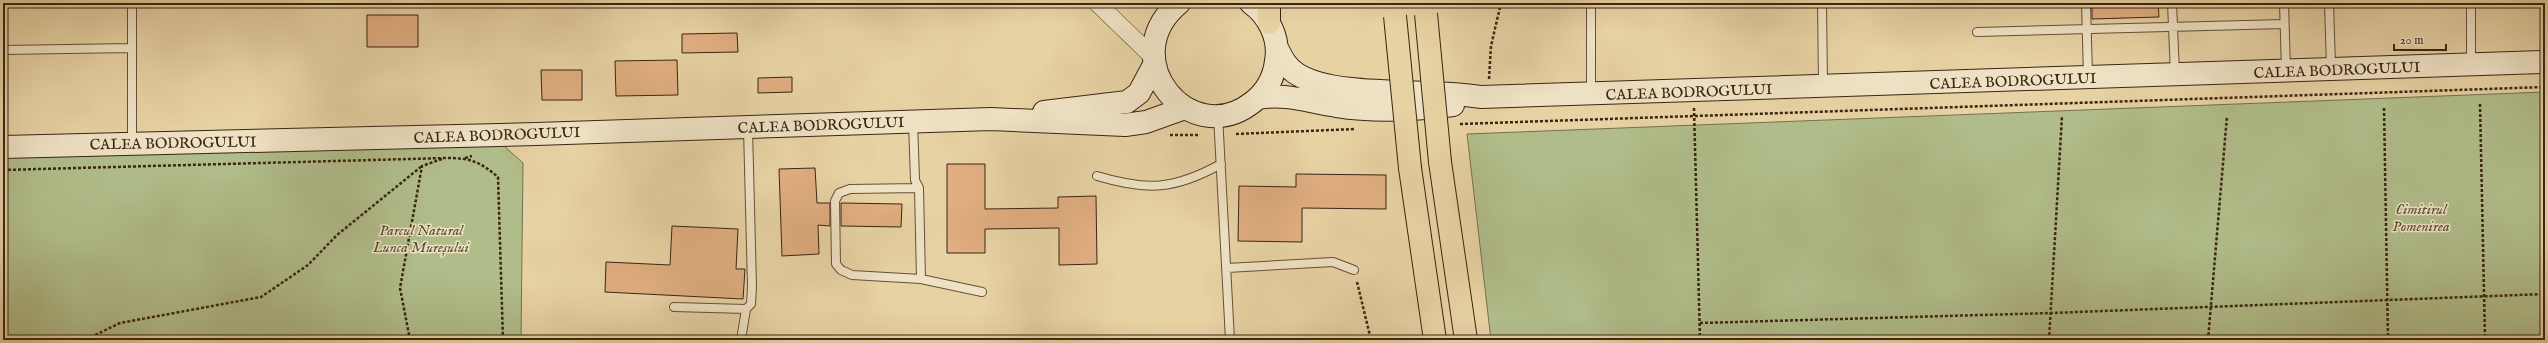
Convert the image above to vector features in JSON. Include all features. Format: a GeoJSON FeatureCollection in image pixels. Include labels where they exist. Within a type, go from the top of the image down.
{"type":"FeatureCollection","features":[{"type":"Feature","properties":{"kind":"highway"},"geometry":{"type":"LineString","coordinates":[[1425,8],[1440,162],[1466,340]]}},
{"type":"Feature","properties":{"kind":"highway"},"geometry":{"type":"LineString","coordinates":[[1395,10],[1410,168],[1435,340]]}},
{"type":"Feature","properties":{"kind":"main road","name":"CALEA BODROGULUI"},"geometry":{"type":"LineString","coordinates":[[991,119],[1127,102],[1139,93],[1153,61],[1154,41],[1159,26],[1179,3]]}},
{"type":"Feature","properties":{"kind":"main road","name":"CALEA BODROGULUI"},"geometry":{"type":"LineString","coordinates":[[1251,3],[1269,13],[1277,48],[1290,68],[1298,74],[1320,82],[1375,90],[1451,93],[1485,97],[1823,88],[2545,62]]}},
{"type":"Feature","properties":{"kind":"main road","name":"CALEA BODROGULUI"},"geometry":{"type":"LineString","coordinates":[[1153,61],[1164,89],[1185,108],[1202,114],[1218,115],[1238,111],[1258,98],[1272,78],[1277,48]]}},
{"type":"Feature","properties":{"kind":"main road","name":"CALEA BODROGULUI"},"geometry":{"type":"LineString","coordinates":[[1258,98],[1282,95],[1336,106],[1379,109],[1445,106],[1485,97]]}},
{"type":"Feature","properties":{"kind":"main road","name":"CALEA BODROGULUI"},"geometry":{"type":"LineString","coordinates":[[3,147],[991,119],[1125,125],[1146,122],[1185,108]]}},
{"type":"Feature","properties":{"kind":"street"},"geometry":{"type":"LineString","coordinates":[[1097,3],[1153,61]]}},
{"type":"Feature","properties":{"kind":"lane"},"geometry":{"type":"LineString","coordinates":[[132,3],[132,144]]}},
{"type":"Feature","properties":{"kind":"lane"},"geometry":{"type":"LineString","coordinates":[[1591,3],[1591,95]]}},
{"type":"Feature","properties":{"kind":"lane"},"geometry":{"type":"LineString","coordinates":[[1822,3],[1823,88]]}},
{"type":"Feature","properties":{"kind":"lane"},"geometry":{"type":"LineString","coordinates":[[2086,3],[2088,78]]}},
{"type":"Feature","properties":{"kind":"lane"},"geometry":{"type":"LineString","coordinates":[[2172,3],[2175,75]]}},
{"type":"Feature","properties":{"kind":"lane"},"geometry":{"type":"LineString","coordinates":[[2284,3],[2286,71]]}},
{"type":"Feature","properties":{"kind":"lane"},"geometry":{"type":"LineString","coordinates":[[2329,3],[2331,70]]}},
{"type":"Feature","properties":{"kind":"lane"},"geometry":{"type":"LineString","coordinates":[[2471,3],[2471,65]]}},
{"type":"Feature","properties":{"kind":"lane"},"geometry":{"type":"LineString","coordinates":[[1977,32],[2284,24]]}},
{"type":"Feature","properties":{"kind":"lane"},"geometry":{"type":"LineString","coordinates":[[3,50],[132,48]]}},
{"type":"Feature","properties":{"kind":"lane"},"geometry":{"type":"LineString","coordinates":[[1218,115],[1230,340]]}},
{"type":"Feature","properties":{"kind":"lane"},"geometry":{"type":"LineString","coordinates":[[913,122],[915,180],[919,188],[922,279]]}},
{"type":"Feature","properties":{"kind":"lane"},"geometry":{"type":"LineString","coordinates":[[674,307],[746,308],[751,304],[752,286],[748,127]]}},
{"type":"Feature","properties":{"kind":"lane"},"geometry":{"type":"LineString","coordinates":[[1097,176],[1125,184],[1153,186],[1181,182],[1221,164]]}},
{"type":"Feature","properties":{"kind":"lane"},"geometry":{"type":"LineString","coordinates":[[919,188],[850,189],[839,193],[835,201],[836,264],[841,270],[852,275],[922,279],[982,292]]}},
{"type":"Feature","properties":{"kind":"lane"},"geometry":{"type":"LineString","coordinates":[[1227,268],[1333,262],[1354,270]]}},
{"type":"Feature","properties":{"kind":"lane"},"geometry":{"type":"LineString","coordinates":[[741,340],[746,308]]}},
{"type":"Feature","properties":{"kind":"path"},"geometry":{"type":"LineString","coordinates":[[1485,97],[1491,46],[1501,3]]}},
{"type":"Feature","properties":{"kind":"path"},"geometry":{"type":"LineString","coordinates":[[1456,124],[2545,87]]}},
{"type":"Feature","properties":{"kind":"path"},"geometry":{"type":"LineString","coordinates":[[1693,92],[1700,340]]}},
{"type":"Feature","properties":{"kind":"path"},"geometry":{"type":"LineString","coordinates":[[2480,104],[2485,340]]}},
{"type":"Feature","properties":{"kind":"path"},"geometry":{"type":"LineString","coordinates":[[2384,108],[2388,340]]}},
{"type":"Feature","properties":{"kind":"path"},"geometry":{"type":"LineString","coordinates":[[2049,340],[2052,313],[2062,116]]}},
{"type":"Feature","properties":{"kind":"path"},"geometry":{"type":"LineString","coordinates":[[2208,340],[2227,116]]}},
{"type":"Feature","properties":{"kind":"path"},"geometry":{"type":"LineString","coordinates":[[1233,134],[1357,129]]}},
{"type":"Feature","properties":{"kind":"path"},"geometry":{"type":"LineString","coordinates":[[1182,135],[1204,134]]}},
{"type":"Feature","properties":{"kind":"path"},"geometry":{"type":"LineString","coordinates":[[76,340],[89,338],[120,322],[261,297],[308,265],[337,235],[422,166],[446,158]]}},
{"type":"Feature","properties":{"kind":"path"},"geometry":{"type":"LineString","coordinates":[[3,170],[446,158],[465,158],[481,163],[498,177],[503,340]]}},
{"type":"Feature","properties":{"kind":"path"},"geometry":{"type":"LineString","coordinates":[[410,340],[400,288],[422,166]]}},
{"type":"Feature","properties":{"kind":"path"},"geometry":{"type":"LineString","coordinates":[[1354,270],[1371,340]]}},
{"type":"Feature","properties":{"kind":"path"},"geometry":{"type":"LineString","coordinates":[[1700,323],[2052,313],[2210,305],[2545,294]]}},
{"type":"Feature","properties":{"kind":"green space","name":"Cimitirul Pomenirea"},"geometry":{"type":"Polygon","coordinates":[[[2545,92],[2545,340],[1491,340],[1467,134],[2545,92]]]}},
{"type":"Feature","properties":{"kind":"green space","name":"Parcul Natural Lunca Mureșului"},"geometry":{"type":"Polygon","coordinates":[[[492,135],[523,163],[521,340],[3,340],[3,150],[492,135]]]}},
{"type":"Feature","properties":{"kind":"building"},"geometry":{"type":"Polygon","coordinates":[[[2092,3],[2158,3],[2159,17],[2092,19],[2092,3]]]}},
{"type":"Feature","properties":{"kind":"building"},"geometry":{"type":"Polygon","coordinates":[[[367,15],[418,15],[418,47],[367,47],[367,15]]]}},
{"type":"Feature","properties":{"kind":"building"},"geometry":{"type":"Polygon","coordinates":[[[737,33],[738,52],[682,53],[682,34],[737,33]]]}},
{"type":"Feature","properties":{"kind":"building"},"geometry":{"type":"Polygon","coordinates":[[[677,60],[678,95],[616,96],[615,61],[677,60]]]}},
{"type":"Feature","properties":{"kind":"building"},"geometry":{"type":"Polygon","coordinates":[[[541,70],[582,70],[582,100],[542,100],[541,70]]]}},
{"type":"Feature","properties":{"kind":"building"},"geometry":{"type":"Polygon","coordinates":[[[792,77],[792,92],[758,93],[758,78],[792,77]]]}},
{"type":"Feature","properties":{"kind":"building"},"geometry":{"type":"Polygon","coordinates":[[[947,164],[985,164],[985,209],[1058,208],[1058,197],[1096,196],[1097,264],[1059,265],[1059,228],[985,229],[985,253],[947,253],[947,164]]]}},
{"type":"Feature","properties":{"kind":"building"},"geometry":{"type":"Polygon","coordinates":[[[815,168],[817,203],[830,203],[830,226],[818,225],[819,254],[782,256],[779,169],[815,168]]]}},
{"type":"Feature","properties":{"kind":"building"},"geometry":{"type":"Polygon","coordinates":[[[1296,174],[1386,175],[1386,209],[1302,208],[1302,242],[1238,241],[1239,186],[1296,187],[1296,174]]]}},
{"type":"Feature","properties":{"kind":"building"},"geometry":{"type":"Polygon","coordinates":[[[841,203],[902,204],[901,227],[841,226],[841,203]]]}},
{"type":"Feature","properties":{"kind":"building"},"geometry":{"type":"Polygon","coordinates":[[[672,226],[738,229],[736,269],[745,269],[743,299],[605,292],[606,262],[670,265],[672,226]]]}}]}
